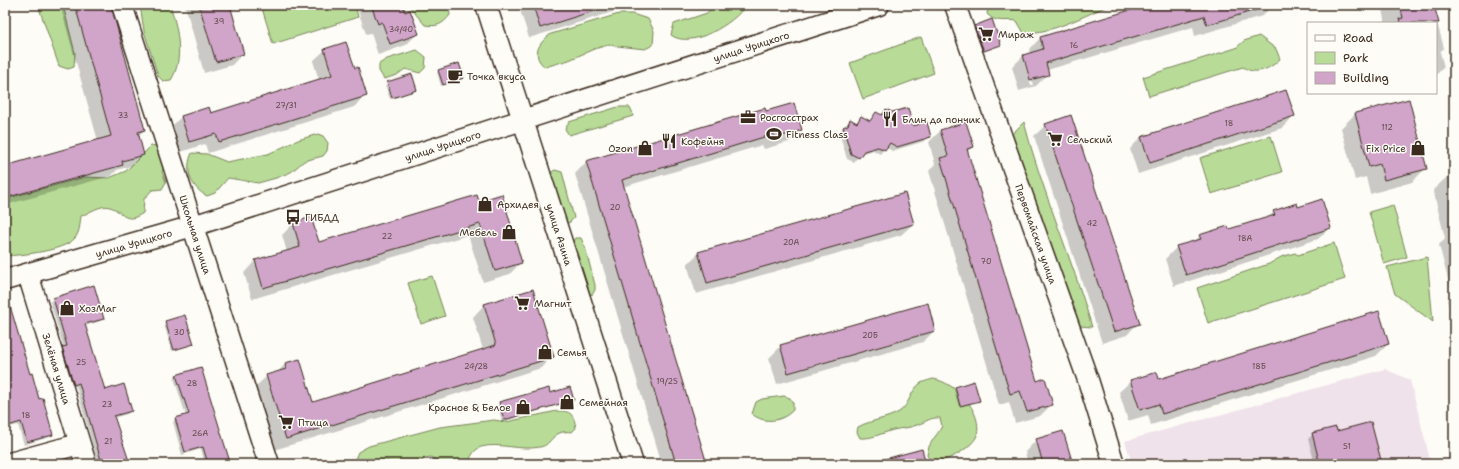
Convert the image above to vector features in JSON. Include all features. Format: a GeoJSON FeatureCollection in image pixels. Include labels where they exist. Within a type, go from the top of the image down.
{"type":"FeatureCollection","features":[{"type":"Feature","properties":{"kind":"street","name":"Школьная улица"},"geometry":{"type":"LineString","coordinates":[[122,5],[269,464]]}},
{"type":"Feature","properties":{"kind":"street","name":"улица Азина"},"geometry":{"type":"LineString","coordinates":[[486,5],[521,119],[633,464]]}},
{"type":"Feature","properties":{"kind":"street","name":"улица Урицкого"},"geometry":{"type":"LineString","coordinates":[[5,280],[193,226],[521,119],[879,5]]}},
{"type":"Feature","properties":{"kind":"street","name":"Первомайская улица"},"geometry":{"type":"LineString","coordinates":[[955,5],[1083,366],[1114,464]]}},
{"type":"Feature","properties":{"kind":"street","name":"Зелёная улица"},"geometry":{"type":"LineString","coordinates":[[28,274],[86,464]]}},
{"type":"Feature","properties":{"kind":"street"},"geometry":{"type":"LineString","coordinates":[[6,464],[79,444]]}},
{"type":"Feature","properties":{"kind":"shaded area"},"geometry":{"type":"Polygon","coordinates":[[[1385,369],[1410,380],[1431,464],[1132,464],[1125,441],[1385,369]]]}},
{"type":"Feature","properties":{"kind":"green space"},"geometry":{"type":"Polygon","coordinates":[[[38,5],[63,5],[75,53],[74,67],[68,69],[59,66],[38,5]]]}},
{"type":"Feature","properties":{"kind":"green space"},"geometry":{"type":"Polygon","coordinates":[[[140,5],[169,5],[171,8],[178,35],[179,54],[175,72],[171,80],[163,81],[158,76],[144,31],[140,5]]]}},
{"type":"Feature","properties":{"kind":"green space"},"geometry":{"type":"Polygon","coordinates":[[[261,5],[355,5],[358,17],[273,44],[261,5]]]}},
{"type":"Feature","properties":{"kind":"green space"},"geometry":{"type":"Polygon","coordinates":[[[408,5],[447,5],[449,7],[450,15],[439,24],[433,26],[425,25],[408,5]]]}},
{"type":"Feature","properties":{"kind":"green space"},"geometry":{"type":"Polygon","coordinates":[[[714,5],[746,5],[723,26],[701,37],[680,39],[671,35],[674,24],[707,13],[714,5]]]}},
{"type":"Feature","properties":{"kind":"green space"},"geometry":{"type":"Polygon","coordinates":[[[993,5],[1110,5],[1057,27],[1024,33],[1017,21],[998,20],[990,17],[987,14],[988,8],[993,5]]]}},
{"type":"Feature","properties":{"kind":"green space"},"geometry":{"type":"Polygon","coordinates":[[[619,14],[632,14],[648,19],[654,31],[653,45],[645,49],[608,45],[594,49],[569,60],[545,67],[538,58],[537,54],[540,45],[551,34],[619,14]]]}},
{"type":"Feature","properties":{"kind":"green space"},"geometry":{"type":"Polygon","coordinates":[[[1259,36],[1276,49],[1280,59],[1272,66],[1258,71],[1248,70],[1243,67],[1149,96],[1143,77],[1236,48],[1244,41],[1259,36]]]}},
{"type":"Feature","properties":{"kind":"green space"},"geometry":{"type":"Polygon","coordinates":[[[921,37],[934,73],[863,99],[850,63],[921,37]]]}},
{"type":"Feature","properties":{"kind":"green space"},"geometry":{"type":"Polygon","coordinates":[[[417,50],[426,57],[425,68],[420,73],[405,69],[397,75],[384,79],[379,71],[379,64],[387,59],[417,50]]]}},
{"type":"Feature","properties":{"kind":"green space"},"geometry":{"type":"Polygon","coordinates":[[[618,107],[629,107],[633,116],[569,135],[565,129],[569,122],[618,107]]]}},
{"type":"Feature","properties":{"kind":"green space"},"geometry":{"type":"Polygon","coordinates":[[[1024,122],[1039,174],[1092,327],[1080,326],[1066,302],[1013,154],[1012,134],[1024,122]]]}},
{"type":"Feature","properties":{"kind":"green space"},"geometry":{"type":"Polygon","coordinates":[[[318,134],[323,136],[328,143],[327,151],[323,156],[304,161],[291,172],[276,178],[258,183],[228,178],[215,193],[207,196],[201,193],[190,178],[189,166],[192,153],[207,154],[227,162],[268,154],[298,140],[318,134]]]}},
{"type":"Feature","properties":{"kind":"green space"},"geometry":{"type":"Polygon","coordinates":[[[1271,136],[1282,172],[1211,194],[1200,158],[1271,136]]]}},
{"type":"Feature","properties":{"kind":"green space"},"geometry":{"type":"Polygon","coordinates":[[[158,145],[165,165],[162,172],[166,182],[162,189],[152,190],[144,199],[143,213],[137,217],[127,218],[110,207],[106,206],[99,208],[81,216],[77,235],[73,240],[65,245],[44,251],[5,256],[5,199],[85,177],[109,178],[126,171],[151,146],[158,145]]]}},
{"type":"Feature","properties":{"kind":"green space"},"geometry":{"type":"Polygon","coordinates":[[[555,170],[562,172],[574,218],[569,223],[564,220],[550,173],[555,170]]]}},
{"type":"Feature","properties":{"kind":"green space"},"geometry":{"type":"Polygon","coordinates":[[[1393,205],[1407,257],[1384,264],[1369,212],[1393,205]]]}},
{"type":"Feature","properties":{"kind":"green space"},"geometry":{"type":"Polygon","coordinates":[[[575,238],[581,238],[585,247],[595,285],[595,290],[592,295],[584,287],[573,241],[575,238]]]}},
{"type":"Feature","properties":{"kind":"green space"},"geometry":{"type":"Polygon","coordinates":[[[1334,243],[1345,279],[1208,323],[1197,288],[1269,264],[1281,257],[1295,253],[1298,255],[1334,243]]]}},
{"type":"Feature","properties":{"kind":"green space"},"geometry":{"type":"Polygon","coordinates":[[[1427,257],[1433,322],[1395,294],[1387,267],[1427,257]]]}},
{"type":"Feature","properties":{"kind":"green space"},"geometry":{"type":"Polygon","coordinates":[[[432,276],[445,316],[421,324],[408,283],[432,276]]]}},
{"type":"Feature","properties":{"kind":"green space"},"geometry":{"type":"Polygon","coordinates":[[[933,379],[950,386],[966,399],[972,408],[978,426],[977,435],[971,444],[954,456],[942,461],[934,461],[930,459],[927,456],[928,451],[942,426],[940,418],[931,419],[914,426],[893,430],[873,437],[860,438],[857,432],[858,427],[899,412],[906,406],[917,386],[923,382],[933,379]]]}},
{"type":"Feature","properties":{"kind":"green space"},"geometry":{"type":"Polygon","coordinates":[[[784,396],[790,398],[793,403],[793,410],[784,417],[767,420],[752,414],[756,402],[762,399],[784,396]]]}},
{"type":"Feature","properties":{"kind":"green space"},"geometry":{"type":"Polygon","coordinates":[[[557,411],[566,411],[571,414],[576,428],[572,432],[565,432],[556,435],[544,446],[540,447],[525,448],[495,445],[481,447],[474,452],[468,464],[442,464],[431,457],[424,458],[420,464],[394,464],[385,460],[370,463],[357,462],[355,459],[358,452],[369,446],[440,427],[494,420],[506,422],[557,411]]]}},
{"type":"Feature","properties":{"kind":"building"},"geometry":{"type":"Polygon","coordinates":[[[75,5],[111,5],[145,130],[138,132],[144,155],[122,161],[123,165],[5,198],[5,166],[111,136],[75,5]]]}},
{"type":"Feature","properties":{"kind":"building"},"geometry":{"type":"Polygon","coordinates":[[[199,5],[230,5],[244,54],[216,62],[199,5]]]}},
{"type":"Feature","properties":{"kind":"building"},"geometry":{"type":"Polygon","coordinates":[[[371,5],[403,5],[405,12],[410,10],[419,34],[390,44],[382,22],[378,24],[371,5]]]}},
{"type":"Feature","properties":{"kind":"building"},"geometry":{"type":"Polygon","coordinates":[[[533,5],[603,5],[603,8],[540,28],[533,5]]]}},
{"type":"Feature","properties":{"kind":"building"},"geometry":{"type":"Polygon","coordinates":[[[1147,5],[1262,5],[1262,8],[1207,25],[1204,16],[1046,63],[1049,75],[1030,80],[1023,55],[1043,49],[1040,37],[1147,5]]]}},
{"type":"Feature","properties":{"kind":"building"},"geometry":{"type":"Polygon","coordinates":[[[1400,5],[1429,5],[1431,11],[1435,9],[1439,23],[1400,22],[1399,19],[1403,18],[1400,5]]]}},
{"type":"Feature","properties":{"kind":"building","name":"Мираж"},"geometry":{"type":"Polygon","coordinates":[[[992,19],[1001,45],[984,51],[974,26],[992,19]]]}},
{"type":"Feature","properties":{"kind":"building"},"geometry":{"type":"Polygon","coordinates":[[[346,42],[355,68],[358,67],[367,96],[219,142],[216,134],[189,142],[181,116],[209,107],[211,113],[332,75],[324,49],[346,42]]]}},
{"type":"Feature","properties":{"kind":"building"},"geometry":{"type":"Polygon","coordinates":[[[459,63],[464,78],[443,85],[438,70],[459,63]]]}},
{"type":"Feature","properties":{"kind":"building"},"geometry":{"type":"Polygon","coordinates":[[[412,74],[417,90],[392,98],[387,82],[412,74]]]}},
{"type":"Feature","properties":{"kind":"building"},"geometry":{"type":"Polygon","coordinates":[[[1286,90],[1295,116],[1150,163],[1141,137],[1286,90]]]}},
{"type":"Feature","properties":{"kind":"building"},"geometry":{"type":"Polygon","coordinates":[[[1409,99],[1427,169],[1384,180],[1380,164],[1369,167],[1355,113],[1409,99]]]}},
{"type":"Feature","properties":{"kind":"building"},"geometry":{"type":"Polygon","coordinates":[[[794,103],[802,130],[775,138],[774,134],[622,180],[707,464],[676,464],[586,161],[765,108],[766,111],[794,103]]]}},
{"type":"Feature","properties":{"kind":"building"},"geometry":{"type":"Polygon","coordinates":[[[908,108],[913,126],[927,122],[931,137],[897,147],[890,143],[885,150],[878,147],[864,151],[859,158],[851,154],[843,127],[848,125],[850,119],[857,123],[861,116],[870,121],[876,112],[882,115],[886,109],[892,112],[908,108]]]}},
{"type":"Feature","properties":{"kind":"building"},"geometry":{"type":"Polygon","coordinates":[[[1071,115],[1140,324],[1114,332],[1045,124],[1071,115]]]}},
{"type":"Feature","properties":{"kind":"building"},"geometry":{"type":"Polygon","coordinates":[[[966,122],[974,147],[967,149],[1037,381],[1045,378],[1053,405],[1027,412],[1020,391],[1010,394],[940,158],[948,156],[940,130],[966,122]]]}},
{"type":"Feature","properties":{"kind":"building"},"geometry":{"type":"Polygon","coordinates":[[[905,193],[914,224],[707,283],[698,252],[905,193]]]}},
{"type":"Feature","properties":{"kind":"building"},"geometry":{"type":"Polygon","coordinates":[[[502,194],[522,263],[495,271],[480,224],[263,288],[255,260],[300,247],[293,223],[311,217],[319,242],[477,195],[479,201],[502,194]]]}},
{"type":"Feature","properties":{"kind":"building"},"geometry":{"type":"Polygon","coordinates":[[[1322,199],[1331,228],[1186,275],[1176,246],[1201,239],[1199,235],[1228,226],[1229,229],[1275,215],[1273,211],[1297,203],[1298,207],[1322,199]]]}},
{"type":"Feature","properties":{"kind":"building"},"geometry":{"type":"Polygon","coordinates":[[[94,285],[104,319],[85,324],[105,390],[124,384],[132,411],[114,416],[130,464],[102,464],[79,383],[74,385],[62,347],[67,346],[53,298],[94,285]]]}},
{"type":"Feature","properties":{"kind":"building"},"geometry":{"type":"Polygon","coordinates":[[[533,289],[554,357],[286,439],[266,375],[286,369],[285,363],[300,359],[313,402],[496,345],[484,304],[533,289]]]}},
{"type":"Feature","properties":{"kind":"building"},"geometry":{"type":"Polygon","coordinates":[[[8,299],[30,374],[32,373],[39,399],[43,398],[53,435],[27,442],[21,422],[5,427],[5,300],[8,299]]]}},
{"type":"Feature","properties":{"kind":"building"},"geometry":{"type":"Polygon","coordinates":[[[928,303],[935,331],[788,373],[780,345],[928,303]]]}},
{"type":"Feature","properties":{"kind":"building"},"geometry":{"type":"Polygon","coordinates":[[[1379,311],[1389,344],[1162,414],[1159,404],[1140,410],[1130,380],[1157,372],[1159,379],[1379,311]]]}},
{"type":"Feature","properties":{"kind":"building"},"geometry":{"type":"Polygon","coordinates":[[[185,315],[194,344],[174,350],[165,321],[185,315]]]}},
{"type":"Feature","properties":{"kind":"building"},"geometry":{"type":"Polygon","coordinates":[[[201,367],[229,459],[212,464],[208,464],[203,447],[185,452],[175,418],[189,414],[176,375],[201,367]]]}},
{"type":"Feature","properties":{"kind":"building"},"geometry":{"type":"Polygon","coordinates":[[[974,381],[980,401],[960,406],[955,387],[974,381]]]}},
{"type":"Feature","properties":{"kind":"building"},"geometry":{"type":"Polygon","coordinates":[[[570,387],[574,400],[504,420],[499,402],[549,388],[550,393],[570,387]]]}},
{"type":"Feature","properties":{"kind":"building"},"geometry":{"type":"Polygon","coordinates":[[[1371,422],[1382,464],[1327,464],[1325,460],[1319,461],[1312,433],[1336,427],[1337,431],[1371,422]]]}},
{"type":"Feature","properties":{"kind":"building"},"geometry":{"type":"Polygon","coordinates":[[[1063,431],[1073,464],[1043,464],[1036,439],[1063,431]]]}},
{"type":"Feature","properties":{"kind":"building"},"geometry":{"type":"Polygon","coordinates":[[[922,449],[926,464],[882,464],[881,460],[922,449]]]}},
{"type":"Feature","properties":{"kind":"place","name":"Мираж"},"geometry":{"type":"Point","coordinates":[986,34]}},
{"type":"Feature","properties":{"kind":"place","name":"Точка вкуса"},"geometry":{"type":"Point","coordinates":[455,76]}},
{"type":"Feature","properties":{"kind":"place","name":"Росгосстрах"},"geometry":{"type":"Point","coordinates":[748,117]}},
{"type":"Feature","properties":{"kind":"place","name":"Блин да пончик"},"geometry":{"type":"Point","coordinates":[890,119]}},
{"type":"Feature","properties":{"kind":"place","name":"Fitness Class"},"geometry":{"type":"Point","coordinates":[774,134]}},
{"type":"Feature","properties":{"kind":"place","name":"Сельский"},"geometry":{"type":"Point","coordinates":[1055,139]}},
{"type":"Feature","properties":{"kind":"place","name":"Кофейня"},"geometry":{"type":"Point","coordinates":[669,141]}},
{"type":"Feature","properties":{"kind":"place","name":"Ozon"},"geometry":{"type":"Point","coordinates":[645,148]}},
{"type":"Feature","properties":{"kind":"place","name":"Fix Price"},"geometry":{"type":"Point","coordinates":[1418,148]}},
{"type":"Feature","properties":{"kind":"place","name":"Архидея"},"geometry":{"type":"Point","coordinates":[485,204]}},
{"type":"Feature","properties":{"kind":"place","name":"ГИБДД"},"geometry":{"type":"Point","coordinates":[293,217]}},
{"type":"Feature","properties":{"kind":"place","name":"Мебель"},"geometry":{"type":"Point","coordinates":[509,232]}},
{"type":"Feature","properties":{"kind":"place","name":"Магнит"},"geometry":{"type":"Point","coordinates":[522,303]}},
{"type":"Feature","properties":{"kind":"place","name":"ХозМаг"},"geometry":{"type":"Point","coordinates":[67,308]}},
{"type":"Feature","properties":{"kind":"place","name":"Семья"},"geometry":{"type":"Point","coordinates":[545,352]}},
{"type":"Feature","properties":{"kind":"place","name":"Семейная"},"geometry":{"type":"Point","coordinates":[567,402]}},
{"type":"Feature","properties":{"kind":"place","name":"Красное & Белое"},"geometry":{"type":"Point","coordinates":[523,407]}},
{"type":"Feature","properties":{"kind":"place","name":"Птица"},"geometry":{"type":"Point","coordinates":[286,422]}}]}
